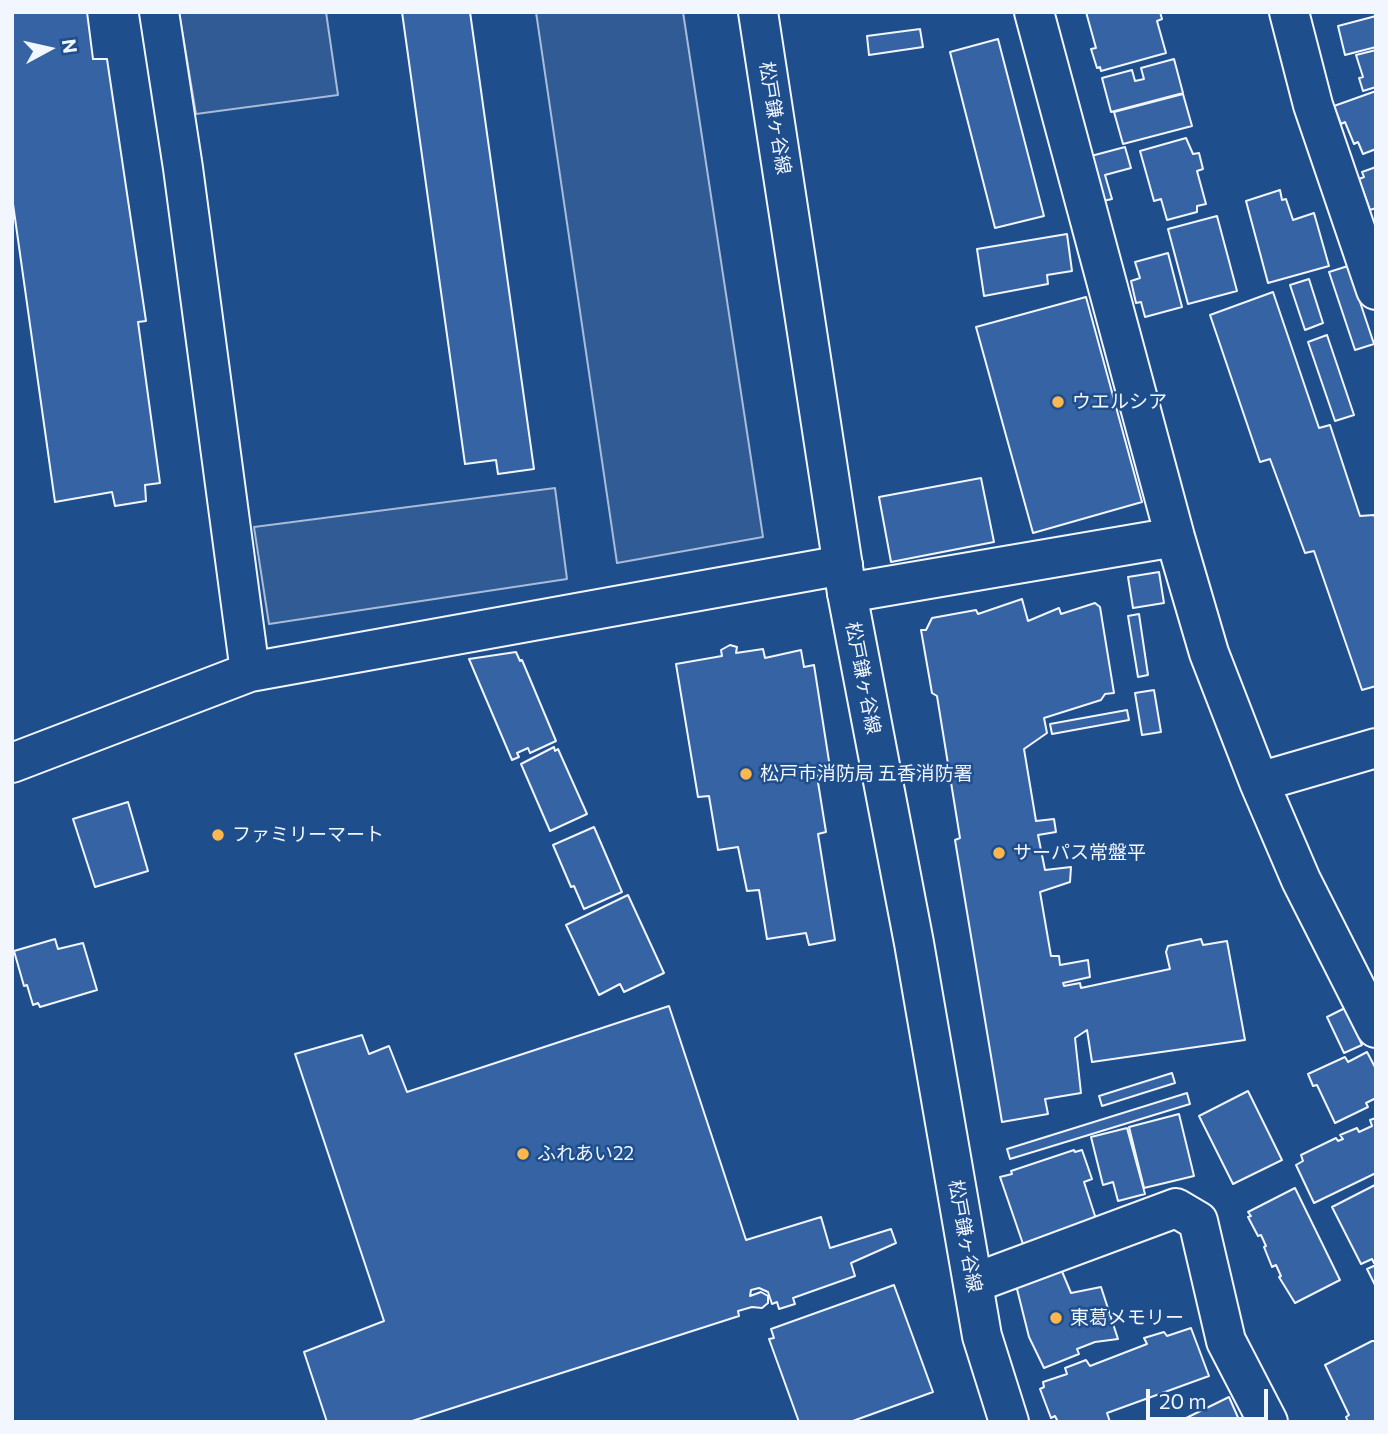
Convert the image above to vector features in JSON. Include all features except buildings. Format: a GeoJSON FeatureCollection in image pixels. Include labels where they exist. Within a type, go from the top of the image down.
{"type":"FeatureCollection","features":[{"type":"Feature","properties":{"kind":"street"},"geometry":{"type":"LineString","coordinates":[[159,12],[183,168],[250,671]]}},
{"type":"Feature","properties":{"kind":"street","name":"松戸鎌ヶ谷線"},"geometry":{"type":"LineString","coordinates":[[758,12],[845,579],[914,943],[982,1336],[1009,1422]]}},
{"type":"Feature","properties":{"kind":"street"},"geometry":{"type":"LineString","coordinates":[[1034,12],[1175,537],[1209,653],[1259,782],[1301,880],[1376,1028]]}},
{"type":"Feature","properties":{"kind":"street"},"geometry":{"type":"LineString","coordinates":[[1289,12],[1313,105],[1376,289]]}},
{"type":"Feature","properties":{"kind":"street"},"geometry":{"type":"LineString","coordinates":[[12,763],[250,671],[845,579],[1175,537]]}},
{"type":"Feature","properties":{"kind":"street"},"geometry":{"type":"LineString","coordinates":[[1259,782],[1376,748]]}},
{"type":"Feature","properties":{"kind":"street"},"geometry":{"type":"LineString","coordinates":[[974,1283],[1176,1208],[1198,1221],[1226,1342],[1268,1422]]}},
{"type":"Feature","properties":{"kind":"shaded area"},"geometry":{"type":"Polygon","coordinates":[[[179,12],[326,12],[338,95],[196,114],[179,12]]]}},
{"type":"Feature","properties":{"kind":"shaded area"},"geometry":{"type":"Polygon","coordinates":[[[536,12],[683,12],[763,537],[617,563],[536,12]]]}},
{"type":"Feature","properties":{"kind":"shaded area"},"geometry":{"type":"Polygon","coordinates":[[[555,488],[567,579],[269,624],[254,527],[555,488]]]}},
{"type":"Feature","properties":{"kind":"place","name":"ウエルシア"},"geometry":{"type":"Point","coordinates":[1058,402]}},
{"type":"Feature","properties":{"kind":"place","name":"松戸市消防局 五香消防署"},"geometry":{"type":"Point","coordinates":[746,774]}},
{"type":"Feature","properties":{"kind":"place","name":"ファミリーマート"},"geometry":{"type":"Point","coordinates":[218,835]}},
{"type":"Feature","properties":{"kind":"place","name":"サーパス常盤平"},"geometry":{"type":"Point","coordinates":[999,853]}},
{"type":"Feature","properties":{"kind":"place","name":"ふれあい22"},"geometry":{"type":"Point","coordinates":[523,1154]}},
{"type":"Feature","properties":{"kind":"place","name":"東葛メモリー"},"geometry":{"type":"Point","coordinates":[1056,1318]}}]}
